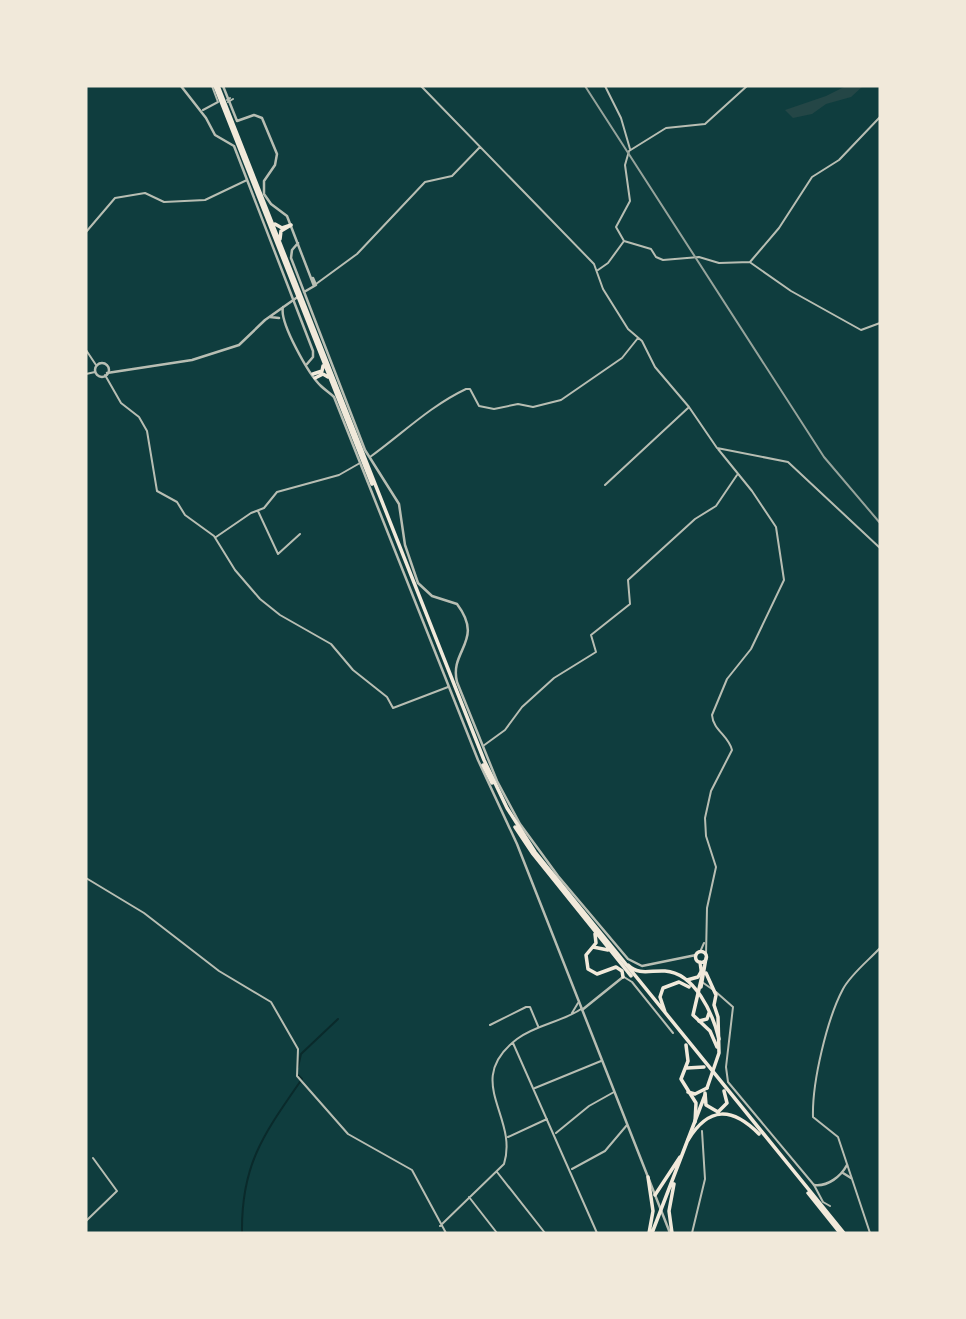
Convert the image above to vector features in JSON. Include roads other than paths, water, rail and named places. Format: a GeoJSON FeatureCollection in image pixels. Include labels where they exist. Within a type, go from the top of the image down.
{"type":"FeatureCollection","features":[{"type":"Feature","properties":{"kind":"main road"},"geometry":{"type":"LineString","coordinates":[[215,86],[315,332]]}},
{"type":"Feature","properties":{"kind":"main road"},"geometry":{"type":"LineString","coordinates":[[215,86],[494,783],[535,852],[689,1047],[842,1233]]}},
{"type":"Feature","properties":{"kind":"main road"},"geometry":{"type":"LineString","coordinates":[[267,210],[275,226],[288,226],[293,231]]}},
{"type":"Feature","properties":{"kind":"main road"},"geometry":{"type":"LineString","coordinates":[[283,251],[279,234],[288,226],[289,219]]}},
{"type":"Feature","properties":{"kind":"main road"},"geometry":{"type":"LineString","coordinates":[[314,377],[323,369],[318,339]]}},
{"type":"Feature","properties":{"kind":"main road"},"geometry":{"type":"LineString","coordinates":[[318,348],[488,777],[533,854],[615,954]]}},
{"type":"Feature","properties":{"kind":"main road"},"geometry":{"type":"LineString","coordinates":[[314,377],[326,374],[335,390]]}},
{"type":"Feature","properties":{"kind":"main road"},"geometry":{"type":"LineString","coordinates":[[588,923],[596,936],[593,947],[586,955],[588,969],[603,974],[615,967],[622,971],[623,977]]}},
{"type":"Feature","properties":{"kind":"main road"},"geometry":{"type":"LineString","coordinates":[[593,947],[605,948],[636,971],[671,972],[685,979],[705,1003],[719,1039]]}},
{"type":"Feature","properties":{"kind":"main road"},"geometry":{"type":"LineString","coordinates":[[698,957],[706,957]]}},
{"type":"Feature","properties":{"kind":"main road"},"geometry":{"type":"LineString","coordinates":[[698,957],[706,957]]}},
{"type":"Feature","properties":{"kind":"main road"},"geometry":{"type":"LineString","coordinates":[[671,1233],[670,1202],[679,1165],[718,1060],[715,990],[698,957]]}},
{"type":"Feature","properties":{"kind":"main road"},"geometry":{"type":"LineString","coordinates":[[706,957],[704,984],[696,991],[693,1011],[714,1038],[718,1060]]}},
{"type":"Feature","properties":{"kind":"main road"},"geometry":{"type":"LineString","coordinates":[[685,979],[694,979],[704,972]]}},
{"type":"Feature","properties":{"kind":"main road"},"geometry":{"type":"LineString","coordinates":[[696,991],[685,984],[672,982],[663,988],[660,997],[666,1013],[704,1067],[842,1233]]}},
{"type":"Feature","properties":{"kind":"main road"},"geometry":{"type":"LineString","coordinates":[[716,999],[722,996]]}},
{"type":"Feature","properties":{"kind":"main road"},"geometry":{"type":"LineString","coordinates":[[699,1021],[707,1019],[709,1011]]}},
{"type":"Feature","properties":{"kind":"main road"},"geometry":{"type":"LineString","coordinates":[[689,1047],[688,1061],[681,1079],[696,1103],[695,1122]]}},
{"type":"Feature","properties":{"kind":"main road"},"geometry":{"type":"LineString","coordinates":[[685,1068],[704,1067]]}},
{"type":"Feature","properties":{"kind":"main road"},"geometry":{"type":"LineString","coordinates":[[687,1091],[695,1094],[706,1091]]}},
{"type":"Feature","properties":{"kind":"main road"},"geometry":{"type":"LineString","coordinates":[[706,1091],[709,1109],[718,1112],[727,1103],[724,1091]]}},
{"type":"Feature","properties":{"kind":"main road"},"geometry":{"type":"LineString","coordinates":[[688,1139],[700,1123],[718,1114],[740,1117],[759,1134]]}},
{"type":"Feature","properties":{"kind":"main road"},"geometry":{"type":"LineString","coordinates":[[655,1195],[684,1149]]}},
{"type":"Feature","properties":{"kind":"main road"},"geometry":{"type":"LineString","coordinates":[[651,1233],[679,1165]]}},
{"type":"Feature","properties":{"kind":"main road"},"geometry":{"type":"LineString","coordinates":[[648,1177],[653,1184],[661,1184]]}},
{"type":"Feature","properties":{"kind":"main road"},"geometry":{"type":"LineString","coordinates":[[648,1177],[653,1211],[651,1233]]}},
{"type":"Feature","properties":{"kind":"street"},"geometry":{"type":"LineString","coordinates":[[181,86],[202,111],[215,135],[232,142],[314,354],[306,363]]}},
{"type":"Feature","properties":{"kind":"street"},"geometry":{"type":"LineString","coordinates":[[202,111],[218,102],[215,86]]}},
{"type":"Feature","properties":{"kind":"street"},"geometry":{"type":"LineString","coordinates":[[223,86],[237,121],[254,115],[262,118],[277,161],[263,188],[267,200],[289,219]]}},
{"type":"Feature","properties":{"kind":"street"},"geometry":{"type":"LineString","coordinates":[[421,86],[597,270],[603,289],[628,329],[638,338],[655,367],[689,407],[776,527],[784,580],[751,649],[727,679],[712,715],[712,722],[730,741],[732,750],[711,791],[705,818],[706,836],[716,867],[707,908],[706,957]]}},
{"type":"Feature","properties":{"kind":"street"},"geometry":{"type":"LineString","coordinates":[[605,86],[621,118],[631,149]]}},
{"type":"Feature","properties":{"kind":"street"},"geometry":{"type":"LineString","coordinates":[[747,86],[705,124],[666,128],[631,149],[625,161],[630,201],[617,226],[624,241],[651,249],[656,257],[663,260],[699,257],[719,263],[750,262],[791,291],[861,330],[880,323]]}},
{"type":"Feature","properties":{"kind":"street"},"geometry":{"type":"LineString","coordinates":[[750,262],[779,228],[812,177],[839,160],[880,117]]}},
{"type":"Feature","properties":{"kind":"street"},"geometry":{"type":"LineString","coordinates":[[95,372],[100,376],[117,370],[192,360],[245,342],[270,317],[356,254],[425,182],[452,176],[481,146]]}},
{"type":"Feature","properties":{"kind":"street"},"geometry":{"type":"LineString","coordinates":[[86,232],[115,198],[145,193],[164,202],[205,200],[247,179]]}},
{"type":"Feature","properties":{"kind":"street"},"geometry":{"type":"LineString","coordinates":[[293,231],[313,286]]}},
{"type":"Feature","properties":{"kind":"street"},"geometry":{"type":"LineString","coordinates":[[597,270],[608,263],[624,241]]}},
{"type":"Feature","properties":{"kind":"street"},"geometry":{"type":"LineString","coordinates":[[298,243],[292,250],[291,258],[315,332]]}},
{"type":"Feature","properties":{"kind":"street"},"geometry":{"type":"LineString","coordinates":[[292,250],[300,248]]}},
{"type":"Feature","properties":{"kind":"street"},"geometry":{"type":"LineString","coordinates":[[310,275],[321,281]]}},
{"type":"Feature","properties":{"kind":"street"},"geometry":{"type":"LineString","coordinates":[[313,286],[314,279]]}},
{"type":"Feature","properties":{"kind":"street"},"geometry":{"type":"LineString","coordinates":[[280,316],[283,307]]}},
{"type":"Feature","properties":{"kind":"street"},"geometry":{"type":"LineString","coordinates":[[277,312],[314,377],[334,397],[470,741],[517,844],[579,1001],[580,1011],[671,1233]]}},
{"type":"Feature","properties":{"kind":"street"},"geometry":{"type":"LineString","coordinates":[[270,317],[280,316]]}},
{"type":"Feature","properties":{"kind":"street"},"geometry":{"type":"LineString","coordinates":[[369,458],[402,436],[441,401],[468,388],[479,406],[490,408],[518,404],[533,407],[561,400],[622,358],[638,338]]}},
{"type":"Feature","properties":{"kind":"street"},"geometry":{"type":"LineString","coordinates":[[318,339],[369,458],[401,509],[405,545],[418,583],[432,596],[457,604],[468,626],[468,645],[455,665],[455,674],[482,747],[510,806],[538,851],[628,959],[642,966],[698,957],[705,943]]}},
{"type":"Feature","properties":{"kind":"street"},"geometry":{"type":"LineString","coordinates":[[86,350],[96,365],[95,372]]}},
{"type":"Feature","properties":{"kind":"street"},"geometry":{"type":"LineString","coordinates":[[96,365],[104,363],[117,370]]}},
{"type":"Feature","properties":{"kind":"street"},"geometry":{"type":"LineString","coordinates":[[108,367],[106,374],[121,403],[139,417],[147,431],[157,491],[177,502],[185,515],[215,537],[235,570],[256,596],[280,615],[331,644],[353,670],[387,697],[393,708],[449,686]]}},
{"type":"Feature","properties":{"kind":"street"},"geometry":{"type":"LineString","coordinates":[[86,374],[95,372]]}},
{"type":"Feature","properties":{"kind":"street"},"geometry":{"type":"LineString","coordinates":[[605,485],[689,407]]}},
{"type":"Feature","properties":{"kind":"street"},"geometry":{"type":"LineString","coordinates":[[717,449],[788,462],[880,548]]}},
{"type":"Feature","properties":{"kind":"street"},"geometry":{"type":"LineString","coordinates":[[215,537],[266,507],[277,492],[339,475],[360,463]]}},
{"type":"Feature","properties":{"kind":"street"},"geometry":{"type":"LineString","coordinates":[[482,747],[505,730],[522,707],[555,678],[596,652],[591,635],[630,604],[628,580],[695,519],[716,506],[737,475]]}},
{"type":"Feature","properties":{"kind":"street"},"geometry":{"type":"LineString","coordinates":[[258,510],[278,554],[300,534]]}},
{"type":"Feature","properties":{"kind":"street"},"geometry":{"type":"LineString","coordinates":[[86,878],[168,929],[219,971],[271,1002],[298,1049],[298,1077],[348,1134],[412,1170],[446,1233]]}},
{"type":"Feature","properties":{"kind":"street"},"geometry":{"type":"LineString","coordinates":[[870,1233],[838,1137],[813,1116],[812,1098],[826,1034],[845,986],[880,948]]}},
{"type":"Feature","properties":{"kind":"street"},"geometry":{"type":"LineString","coordinates":[[440,1226],[504,1164],[508,1150],[507,1138],[491,1075],[513,1042],[538,1027],[580,1011],[623,977],[632,982],[673,1033]]}},
{"type":"Feature","properties":{"kind":"street"},"geometry":{"type":"LineString","coordinates":[[704,984],[730,1001],[733,1011],[726,1067],[728,1082],[814,1185],[822,1202],[830,1206]]}},
{"type":"Feature","properties":{"kind":"street"},"geometry":{"type":"LineString","coordinates":[[490,1026],[512,1012],[530,1007],[538,1027]]}},
{"type":"Feature","properties":{"kind":"street"},"geometry":{"type":"LineString","coordinates":[[513,1042],[597,1233]]}},
{"type":"Feature","properties":{"kind":"street"},"geometry":{"type":"LineString","coordinates":[[534,1089],[602,1060]]}},
{"type":"Feature","properties":{"kind":"street"},"geometry":{"type":"LineString","coordinates":[[555,1133],[589,1106],[615,1092]]}},
{"type":"Feature","properties":{"kind":"street"},"geometry":{"type":"LineString","coordinates":[[507,1138],[548,1118]]}},
{"type":"Feature","properties":{"kind":"street"},"geometry":{"type":"LineString","coordinates":[[571,1169],[594,1159],[628,1125]]}},
{"type":"Feature","properties":{"kind":"street"},"geometry":{"type":"LineString","coordinates":[[621,1133],[630,1130]]}},
{"type":"Feature","properties":{"kind":"street"},"geometry":{"type":"LineString","coordinates":[[692,1233],[705,1178],[702,1131]]}},
{"type":"Feature","properties":{"kind":"street"},"geometry":{"type":"LineString","coordinates":[[86,1221],[117,1191],[93,1158]]}},
{"type":"Feature","properties":{"kind":"street"},"geometry":{"type":"LineString","coordinates":[[814,1185],[824,1185],[842,1173],[847,1165]]}},
{"type":"Feature","properties":{"kind":"street"},"geometry":{"type":"LineString","coordinates":[[497,1172],[545,1233]]}},
{"type":"Feature","properties":{"kind":"street"},"geometry":{"type":"LineString","coordinates":[[842,1173],[849,1172]]}},
{"type":"Feature","properties":{"kind":"street"},"geometry":{"type":"LineString","coordinates":[[842,1173],[851,1178]]}},
{"type":"Feature","properties":{"kind":"street"},"geometry":{"type":"LineString","coordinates":[[468,1197],[497,1233]]}},
{"type":"Feature","properties":{"kind":"waterway"},"geometry":{"type":"LineString","coordinates":[[298,1067],[301,1054],[338,1019]]}},
{"type":"Feature","properties":{"kind":"waterway"},"geometry":{"type":"LineString","coordinates":[[242,1233],[246,1188],[257,1151],[302,1079],[298,1075]]}},
{"type":"Feature","properties":{"kind":"railway"},"geometry":{"type":"LineString","coordinates":[[585,86],[824,457],[880,523]]}}]}
